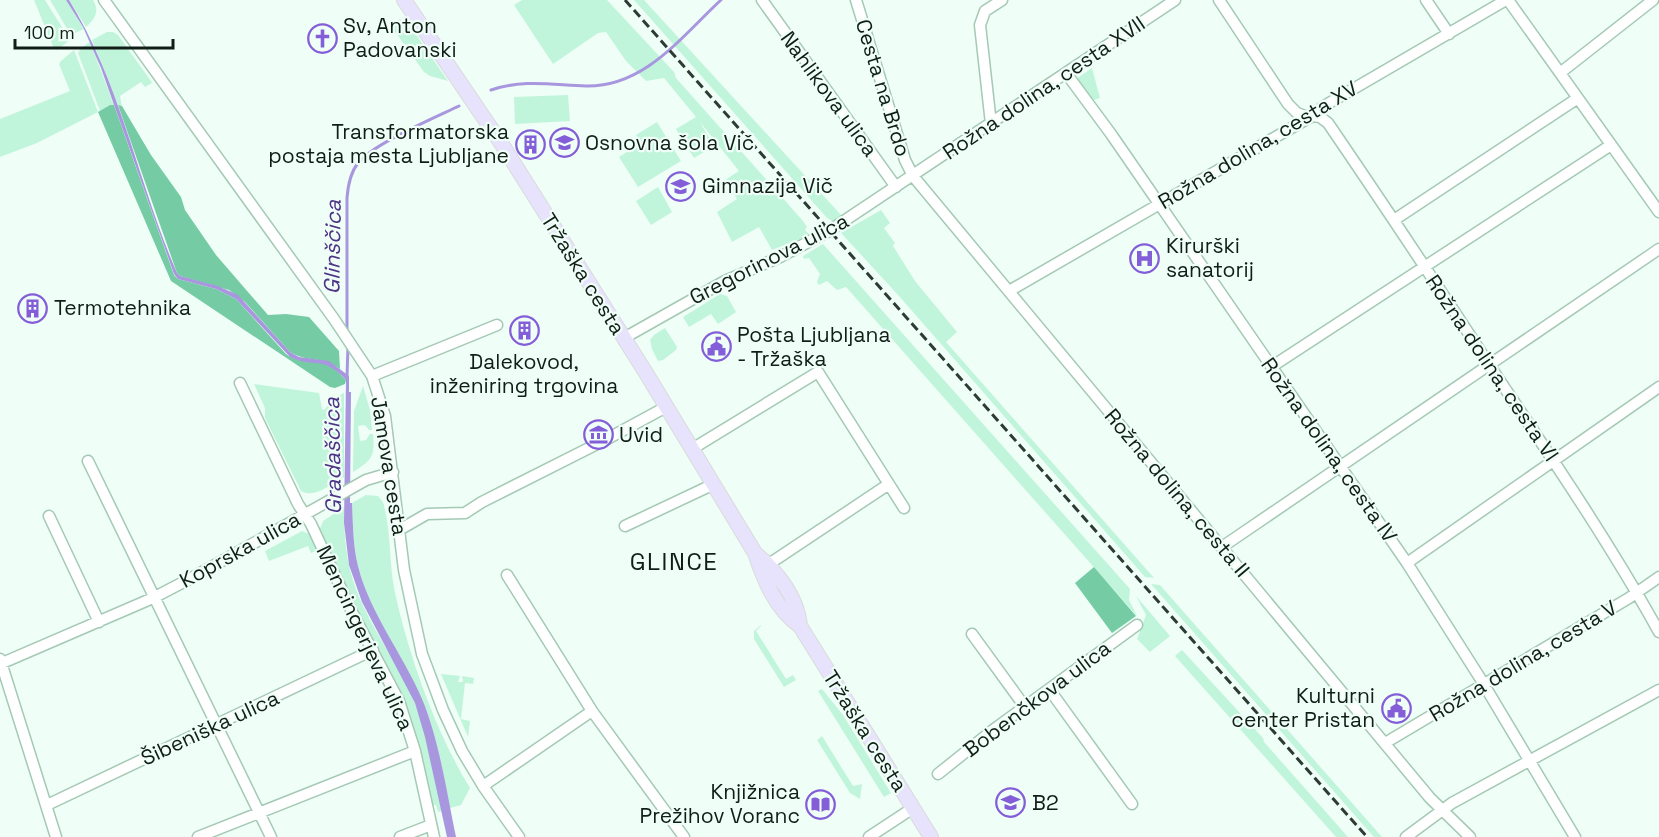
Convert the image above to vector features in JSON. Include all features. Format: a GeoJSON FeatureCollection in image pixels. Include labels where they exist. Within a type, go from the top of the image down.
{"type":"FeatureCollection","features":[{"type":"Feature","properties":{"kind":"main road","name":"Tržaška cesta"},"geometry":{"type":"LineString","coordinates":[[404,0],[484,117],[624,338],[756,553],[765,583],[789,619],[800,626],[930,837]]}},
{"type":"Feature","properties":{"kind":"main road","name":"Tržaška cesta"},"geometry":{"type":"LineString","coordinates":[[756,553],[769,564],[782,581],[799,613],[800,626]]}},
{"type":"Feature","properties":{"kind":"street","name":"Jamova cesta"},"geometry":{"type":"LineString","coordinates":[[104,0],[334,319],[372,376],[385,416],[404,570],[422,654],[448,722],[462,751],[483,786],[519,837]]}},
{"type":"Feature","properties":{"kind":"street","name":"Nahlikova ulica"},"geometry":{"type":"LineString","coordinates":[[762,0],[896,187]]}},
{"type":"Feature","properties":{"kind":"street","name":"Cesta na Brdo"},"geometry":{"type":"LineString","coordinates":[[856,0],[905,160],[913,176]]}},
{"type":"Feature","properties":{"kind":"street"},"geometry":{"type":"LineString","coordinates":[[991,124],[980,25],[985,10],[1002,0]]}},
{"type":"Feature","properties":{"kind":"street","name":"Rožna dolina, cesta XVII"},"geometry":{"type":"LineString","coordinates":[[913,176],[1175,0]]}},
{"type":"Feature","properties":{"kind":"street","name":"Rožna dolina, cesta VI"},"geometry":{"type":"LineString","coordinates":[[1219,0],[1288,104],[1297,113],[1320,117],[1328,123],[1554,460],[1659,632]]}},
{"type":"Feature","properties":{"kind":"street"},"geometry":{"type":"LineString","coordinates":[[1426,0],[1449,33]]}},
{"type":"Feature","properties":{"kind":"street"},"geometry":{"type":"LineString","coordinates":[[1507,0],[1659,212]]}},
{"type":"Feature","properties":{"kind":"street","name":"Rožna dolina, cesta XV"},"geometry":{"type":"LineString","coordinates":[[1009,291],[1507,0]]}},
{"type":"Feature","properties":{"kind":"street"},"geometry":{"type":"LineString","coordinates":[[1560,73],[1653,0]]}},
{"type":"Feature","properties":{"kind":"street","name":"Rožna dolina, cesta IV"},"geometry":{"type":"LineString","coordinates":[[1066,73],[1112,134],[1158,204],[1407,562],[1484,684],[1575,837]]}},
{"type":"Feature","properties":{"kind":"street"},"geometry":{"type":"LineString","coordinates":[[1394,220],[1578,98]]}},
{"type":"Feature","properties":{"kind":"street"},"geometry":{"type":"LineString","coordinates":[[1271,367],[1611,144]]}},
{"type":"Feature","properties":{"kind":"street","name":"Gregorinova ulica"},"geometry":{"type":"LineString","coordinates":[[624,338],[725,281],[780,257],[824,234],[913,176]]}},
{"type":"Feature","properties":{"kind":"street","name":"Rožna dolina, cesta II"},"geometry":{"type":"LineString","coordinates":[[913,176],[1440,810],[1470,837]]}},
{"type":"Feature","properties":{"kind":"street"},"geometry":{"type":"LineString","coordinates":[[1222,547],[1659,249]]}},
{"type":"Feature","properties":{"kind":"street"},"geometry":{"type":"LineString","coordinates":[[372,376],[497,325]]}},
{"type":"Feature","properties":{"kind":"street"},"geometry":{"type":"LineString","coordinates":[[692,449],[818,372],[904,508]]}},
{"type":"Feature","properties":{"kind":"street","name":"Mencingerjeva ulica"},"geometry":{"type":"LineString","coordinates":[[240,383],[298,504],[399,701],[415,751],[434,837]]}},
{"type":"Feature","properties":{"kind":"street"},"geometry":{"type":"LineString","coordinates":[[1407,562],[1659,387]]}},
{"type":"Feature","properties":{"kind":"street"},"geometry":{"type":"LineString","coordinates":[[399,530],[427,514],[465,513],[666,407]]}},
{"type":"Feature","properties":{"kind":"street"},"geometry":{"type":"LineString","coordinates":[[88,461],[271,837]]}},
{"type":"Feature","properties":{"kind":"street","name":"Koprska ulica"},"geometry":{"type":"LineString","coordinates":[[0,662],[153,598],[366,480],[393,472]]}},
{"type":"Feature","properties":{"kind":"street"},"geometry":{"type":"LineString","coordinates":[[625,526],[714,484]]}},
{"type":"Feature","properties":{"kind":"street"},"geometry":{"type":"LineString","coordinates":[[769,564],[889,484]]}},
{"type":"Feature","properties":{"kind":"street"},"geometry":{"type":"LineString","coordinates":[[49,516],[99,622]]}},
{"type":"Feature","properties":{"kind":"street"},"geometry":{"type":"LineString","coordinates":[[507,575],[592,711],[684,837]]}},
{"type":"Feature","properties":{"kind":"street","name":"Rožna dolina, cesta V"},"geometry":{"type":"LineString","coordinates":[[1384,743],[1637,593],[1659,577]]}},
{"type":"Feature","properties":{"kind":"street","name":"Bobenčkova ulica"},"geometry":{"type":"LineString","coordinates":[[938,774],[1137,625]]}},
{"type":"Feature","properties":{"kind":"street"},"geometry":{"type":"LineString","coordinates":[[972,634],[1025,707]]}},
{"type":"Feature","properties":{"kind":"street","name":"Šibeniška ulica"},"geometry":{"type":"LineString","coordinates":[[47,806],[373,650]]}},
{"type":"Feature","properties":{"kind":"street"},"geometry":{"type":"LineString","coordinates":[[0,662],[56,837]]}},
{"type":"Feature","properties":{"kind":"street"},"geometry":{"type":"LineString","coordinates":[[1049,689],[1132,804]]}},
{"type":"Feature","properties":{"kind":"street"},"geometry":{"type":"LineString","coordinates":[[1406,837],[1440,810],[1659,690]]}},
{"type":"Feature","properties":{"kind":"street"},"geometry":{"type":"LineString","coordinates":[[483,786],[592,711]]}},
{"type":"Feature","properties":{"kind":"street"},"geometry":{"type":"LineString","coordinates":[[198,837],[415,751]]}},
{"type":"Feature","properties":{"kind":"street"},"geometry":{"type":"LineString","coordinates":[[869,837],[913,808]]}},
{"type":"Feature","properties":{"kind":"street"},"geometry":{"type":"LineString","coordinates":[[400,837],[431,825]]}},
{"type":"Feature","properties":{"kind":"green space"},"geometry":{"type":"Polygon","coordinates":[[[34,0],[45,0],[70,40],[57,50],[54,49],[34,0]]]}},
{"type":"Feature","properties":{"kind":"green space"},"geometry":{"type":"Polygon","coordinates":[[[50,0],[66,0],[84,29],[73,34],[69,32],[50,0]]]}},
{"type":"Feature","properties":{"kind":"green space"},"geometry":{"type":"Polygon","coordinates":[[[69,0],[93,0],[96,15],[86,27],[69,0]]]}},
{"type":"Feature","properties":{"kind":"green space"},"geometry":{"type":"Polygon","coordinates":[[[522,0],[607,0],[674,72],[676,78],[803,221],[807,227],[805,230],[810,235],[772,250],[759,227],[732,242],[717,212],[737,199],[725,180],[739,171],[700,122],[714,146],[694,158],[676,129],[696,117],[664,78],[646,81],[626,61],[606,32],[598,33],[553,64],[514,5],[522,0]]]}},
{"type":"Feature","properties":{"kind":"green space"},"geometry":{"type":"Polygon","coordinates":[[[634,0],[644,0],[842,216],[834,222],[827,218],[634,0]]]}},
{"type":"Feature","properties":{"kind":"green space"},"geometry":{"type":"Polygon","coordinates":[[[400,19],[415,33],[448,81],[424,72],[391,26],[400,19]]]}},
{"type":"Feature","properties":{"kind":"green space"},"geometry":{"type":"Polygon","coordinates":[[[107,32],[118,35],[152,83],[145,87],[141,82],[120,96],[122,106],[118,105],[92,40],[107,32]]]}},
{"type":"Feature","properties":{"kind":"green space"},"geometry":{"type":"Polygon","coordinates":[[[90,42],[114,105],[100,111],[78,53],[90,42]]]}},
{"type":"Feature","properties":{"kind":"green space"},"geometry":{"type":"Polygon","coordinates":[[[74,50],[98,112],[37,143],[0,157],[0,119],[70,91],[59,64],[74,50]]]}},
{"type":"Feature","properties":{"kind":"green space"},"geometry":{"type":"Polygon","coordinates":[[[1092,68],[1100,98],[1094,100],[1076,79],[1092,68]]]}},
{"type":"Feature","properties":{"kind":"green space"},"geometry":{"type":"Polygon","coordinates":[[[568,95],[570,121],[515,124],[514,97],[568,95]]]}},
{"type":"Feature","properties":{"kind":"green space"},"geometry":{"type":"Polygon","coordinates":[[[114,105],[174,275],[178,279],[216,289],[236,299],[286,354],[296,359],[329,365],[346,380],[345,384],[335,388],[330,387],[171,281],[98,112],[114,105]]]}},
{"type":"Feature","properties":{"kind":"green space"},"geometry":{"type":"Polygon","coordinates":[[[118,105],[122,106],[151,155],[181,197],[185,210],[216,255],[268,315],[286,314],[309,317],[339,351],[340,369],[326,362],[290,352],[245,302],[229,290],[180,276],[177,273],[118,105]]]}},
{"type":"Feature","properties":{"kind":"green space"},"geometry":{"type":"Polygon","coordinates":[[[657,122],[681,161],[638,187],[619,157],[641,143],[636,135],[657,122]]]}},
{"type":"Feature","properties":{"kind":"green space"},"geometry":{"type":"Polygon","coordinates":[[[658,187],[672,212],[651,225],[636,201],[658,187]]]}},
{"type":"Feature","properties":{"kind":"green space"},"geometry":{"type":"Polygon","coordinates":[[[881,210],[890,223],[884,228],[895,243],[893,246],[915,281],[957,332],[946,342],[1154,578],[1145,577],[841,233],[881,210]]]}},
{"type":"Feature","properties":{"kind":"green space"},"geometry":{"type":"Polygon","coordinates":[[[823,244],[1130,589],[1129,600],[1137,616],[846,287],[837,290],[827,281],[819,285],[817,282],[820,274],[809,258],[804,259],[803,256],[823,244]]]}},
{"type":"Feature","properties":{"kind":"green space"},"geometry":{"type":"Polygon","coordinates":[[[720,294],[727,296],[736,312],[718,324],[711,314],[689,327],[683,317],[720,294]]]}},
{"type":"Feature","properties":{"kind":"green space"},"geometry":{"type":"Polygon","coordinates":[[[665,328],[677,347],[663,360],[658,361],[650,340],[665,328]]]}},
{"type":"Feature","properties":{"kind":"green space"},"geometry":{"type":"Polygon","coordinates":[[[254,384],[319,393],[324,410],[344,393],[344,477],[317,492],[301,491],[265,418],[265,408],[254,384]]]}},
{"type":"Feature","properties":{"kind":"green space"},"geometry":{"type":"Polygon","coordinates":[[[363,386],[370,410],[372,430],[365,425],[358,426],[360,441],[366,440],[370,434],[373,434],[373,453],[368,461],[353,472],[354,411],[363,386]]]}},
{"type":"Feature","properties":{"kind":"green space"},"geometry":{"type":"Polygon","coordinates":[[[366,495],[378,496],[383,502],[394,588],[407,638],[434,717],[470,788],[461,805],[450,808],[435,738],[426,711],[363,583],[355,550],[352,503],[366,495]]]}},
{"type":"Feature","properties":{"kind":"green space"},"geometry":{"type":"Polygon","coordinates":[[[344,507],[346,549],[356,589],[415,703],[427,743],[442,811],[438,812],[436,805],[433,805],[421,749],[403,695],[355,606],[319,531],[323,521],[344,507]]]}},
{"type":"Feature","properties":{"kind":"green space"},"geometry":{"type":"Polygon","coordinates":[[[302,531],[309,534],[318,550],[311,553],[308,546],[269,561],[265,551],[302,531]]]}},
{"type":"Feature","properties":{"kind":"green space"},"geometry":{"type":"Polygon","coordinates":[[[1094,567],[1136,616],[1112,633],[1075,583],[1094,567]]]}},
{"type":"Feature","properties":{"kind":"green space"},"geometry":{"type":"Polygon","coordinates":[[[1151,584],[1160,585],[1382,837],[1374,837],[1151,584]]]}},
{"type":"Feature","properties":{"kind":"green space"},"geometry":{"type":"Polygon","coordinates":[[[1136,596],[1170,636],[1150,652],[1137,639],[1146,615],[1136,596]]]}},
{"type":"Feature","properties":{"kind":"green space"},"geometry":{"type":"Polygon","coordinates":[[[761,625],[756,631],[786,679],[793,675],[796,680],[784,687],[754,639],[754,631],[761,625]]]}},
{"type":"Feature","properties":{"kind":"green space"},"geometry":{"type":"Polygon","coordinates":[[[1182,650],[1263,738],[1264,742],[1348,837],[1336,837],[1175,656],[1182,650]]]}},
{"type":"Feature","properties":{"kind":"green space"},"geometry":{"type":"Polygon","coordinates":[[[441,674],[460,676],[458,682],[463,682],[462,676],[474,678],[473,684],[465,683],[461,719],[470,721],[468,737],[441,674]]]}},
{"type":"Feature","properties":{"kind":"green space"},"geometry":{"type":"Polygon","coordinates":[[[822,689],[843,715],[891,793],[884,797],[818,691],[822,689]]]}},
{"type":"Feature","properties":{"kind":"green space"},"geometry":{"type":"Polygon","coordinates":[[[822,736],[853,786],[862,784],[860,799],[850,793],[817,740],[822,736]]]}},
{"type":"Feature","properties":{"kind":"shaded area","name":"Gradaščica"},"geometry":{"type":"Polygon","coordinates":[[[66,0],[69,0],[87,32],[102,65],[177,273],[180,276],[218,286],[238,295],[290,352],[299,357],[329,361],[349,376],[349,392],[351,392],[350,503],[352,503],[354,543],[358,566],[370,601],[414,682],[428,715],[442,767],[456,837],[447,837],[425,737],[415,703],[362,602],[349,565],[344,523],[346,380],[324,364],[290,357],[236,299],[216,289],[178,279],[174,274],[101,68],[83,27],[66,0]]]}},
{"type":"Feature","properties":{"kind":"waterway","name":"Glinščica"},"geometry":{"type":"LineString","coordinates":[[491,90],[526,84],[586,86],[607,84],[626,78],[661,57],[721,0]]}},
{"type":"Feature","properties":{"kind":"waterway","name":"Glinščica"},"geometry":{"type":"LineString","coordinates":[[347,334],[347,198],[353,171],[358,163],[377,148],[459,106]]}},
{"type":"Feature","properties":{"kind":"waterway","name":"Glinščica"},"geometry":{"type":"LineString","coordinates":[[347,376],[348,346]]}},
{"type":"Feature","properties":{"kind":"railway"},"geometry":{"type":"LineString","coordinates":[[625,0],[1367,837]]}},
{"type":"Feature","properties":{"kind":"place","name":"Sv, Anton Padovanski"},"geometry":{"type":"Point","coordinates":[322,38]}},
{"type":"Feature","properties":{"kind":"place","name":"Osnovna šola Vič"},"geometry":{"type":"Point","coordinates":[564,143]}},
{"type":"Feature","properties":{"kind":"place","name":"Transformatorska postaja mesta Ljubljane"},"geometry":{"type":"Point","coordinates":[530,144]}},
{"type":"Feature","properties":{"kind":"place","name":"Gimnazija Vič"},"geometry":{"type":"Point","coordinates":[681,186]}},
{"type":"Feature","properties":{"kind":"place","name":"Kirurški sanatorij"},"geometry":{"type":"Point","coordinates":[1145,258]}},
{"type":"Feature","properties":{"kind":"place","name":"Termotehnika"},"geometry":{"type":"Point","coordinates":[33,308]}},
{"type":"Feature","properties":{"kind":"place","name":"Dalekovod, inženiring trgovina"},"geometry":{"type":"Point","coordinates":[524,331]}},
{"type":"Feature","properties":{"kind":"place","name":"Pošta Ljubljana - Tržaška"},"geometry":{"type":"Point","coordinates":[716,347]}},
{"type":"Feature","properties":{"kind":"place","name":"Uvid"},"geometry":{"type":"Point","coordinates":[598,435]}},
{"type":"Feature","properties":{"kind":"place","name":"Kulturni center Pristan"},"geometry":{"type":"Point","coordinates":[1396,708]}},
{"type":"Feature","properties":{"kind":"place","name":"B2"},"geometry":{"type":"Point","coordinates":[1011,803]}},
{"type":"Feature","properties":{"kind":"place","name":"Knjižnica Prežihov Voranc"},"geometry":{"type":"Point","coordinates":[821,804]}},
{"type":"Feature","properties":{"kind":"district","name":"GLINCE"},"geometry":{"type":"Point","coordinates":[674,562]}}]}
